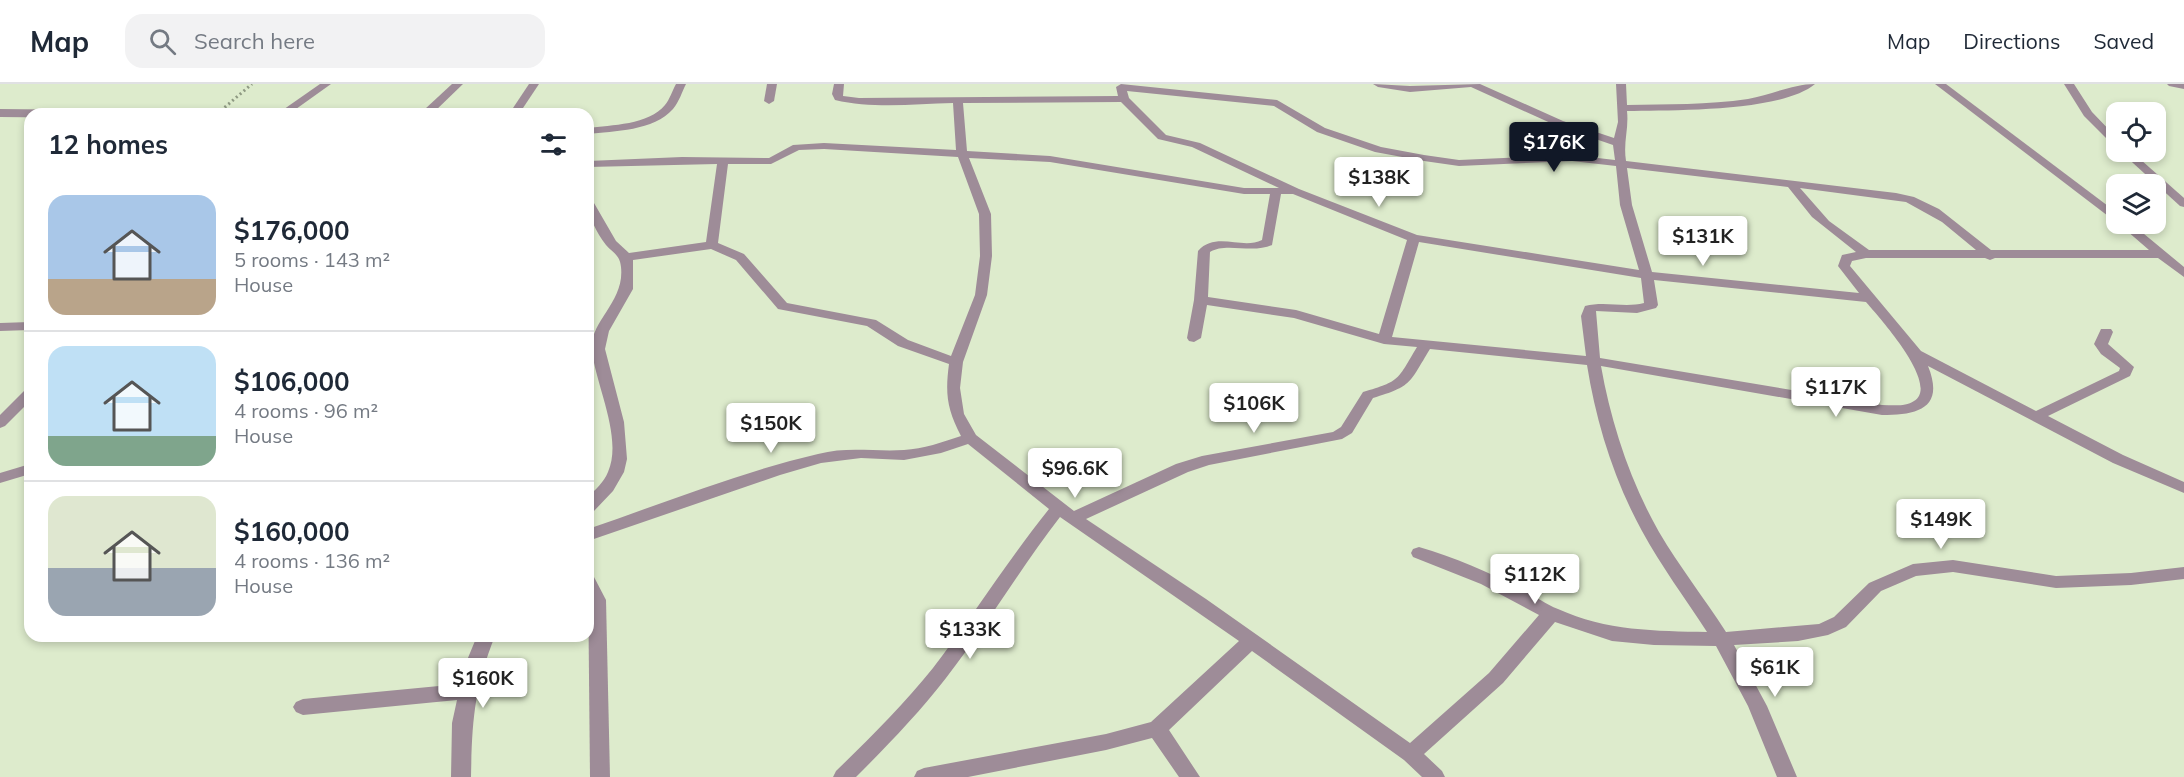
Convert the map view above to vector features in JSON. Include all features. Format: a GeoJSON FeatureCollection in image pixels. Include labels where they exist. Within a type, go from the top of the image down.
{"type":"FeatureCollection","features":[{"type":"Feature","properties":{"kind":"street"},"geometry":{"type":"LineString","coordinates":[[291,108],[326,84]]}},
{"type":"Feature","properties":{"kind":"street"},"geometry":{"type":"LineString","coordinates":[[432,108],[458,84]]}},
{"type":"Feature","properties":{"kind":"street"},"geometry":{"type":"LineString","coordinates":[[518,108],[534,84]]}},
{"type":"Feature","properties":{"kind":"street"},"geometry":{"type":"LineString","coordinates":[[594,130],[629,125],[660,114],[669,107],[681,84]]}},
{"type":"Feature","properties":{"kind":"street"},"geometry":{"type":"LineString","coordinates":[[769,101],[772,84]]}},
{"type":"Feature","properties":{"kind":"street"},"geometry":{"type":"LineString","coordinates":[[839,84],[837,94],[846,101],[951,97],[1124,99]]}},
{"type":"Feature","properties":{"kind":"street"},"geometry":{"type":"LineString","coordinates":[[1378,84],[1410,89],[1473,84],[1559,123],[1618,143]]}},
{"type":"Feature","properties":{"kind":"street"},"geometry":{"type":"LineString","coordinates":[[1621,84],[1623,122],[1618,143],[1620,165],[1633,233],[1647,275],[1651,305],[1646,308],[1607,305],[1590,309],[1588,316],[1592,361],[1622,472],[1651,530],[1721,639],[1770,727],[1787,777]]}},
{"type":"Feature","properties":{"kind":"street"},"geometry":{"type":"LineString","coordinates":[[1623,108],[1734,103],[1794,92],[1810,84]]}},
{"type":"Feature","properties":{"kind":"street"},"geometry":{"type":"LineString","coordinates":[[1940,84],[2106,209]]}},
{"type":"Feature","properties":{"kind":"street"},"geometry":{"type":"LineString","coordinates":[[2069,84],[2088,114],[2106,132]]}},
{"type":"Feature","properties":{"kind":"street"},"geometry":{"type":"LineString","coordinates":[[2172,84],[2184,86]]}},
{"type":"Feature","properties":{"kind":"street"},"geometry":{"type":"LineString","coordinates":[[1869,298],[1647,275],[1414,238],[1295,191],[1196,145],[1162,137],[1124,99],[1120,85],[1277,103],[1321,130],[1379,150],[1424,158],[1459,163],[1572,159],[1684,170],[1911,199],[1940,214],[1990,256]]}},
{"type":"Feature","properties":{"kind":"street"},"geometry":{"type":"LineString","coordinates":[[951,97],[962,153],[985,214],[986,256],[981,295],[956,362],[953,388],[957,414],[970,438],[1065,513],[1411,754],[1435,777]]}},
{"type":"Feature","properties":{"kind":"street"},"geometry":{"type":"LineString","coordinates":[[594,164],[771,161],[790,149],[806,146],[1050,159],[1244,191],[1295,191]]}},
{"type":"Feature","properties":{"kind":"street"},"geometry":{"type":"LineString","coordinates":[[712,245],[723,160]]}},
{"type":"Feature","properties":{"kind":"street"},"geometry":{"type":"LineString","coordinates":[[2137,162],[2184,204]]}},
{"type":"Feature","properties":{"kind":"street"},"geometry":{"type":"LineString","coordinates":[[1792,184],[1804,204],[1815,216],[1866,254]]}},
{"type":"Feature","properties":{"kind":"street"},"geometry":{"type":"LineString","coordinates":[[1194,338],[1201,300],[1204,251],[1212,246],[1250,247],[1265,244],[1269,237],[1276,192]]}},
{"type":"Feature","properties":{"kind":"street"},"geometry":{"type":"LineString","coordinates":[[594,213],[611,243],[626,257],[627,289],[602,331],[598,349],[617,422],[619,459],[616,472],[607,487],[594,501]]}},
{"type":"Feature","properties":{"kind":"street"},"geometry":{"type":"LineString","coordinates":[[2137,234],[2184,273]]}},
{"type":"Feature","properties":{"kind":"street"},"geometry":{"type":"LineString","coordinates":[[1384,340],[1414,238]]}},
{"type":"Feature","properties":{"kind":"street"},"geometry":{"type":"LineString","coordinates":[[626,257],[712,245],[740,257],[783,306],[871,322],[903,343],[956,362]]}},
{"type":"Feature","properties":{"kind":"street"},"geometry":{"type":"LineString","coordinates":[[1201,300],[1296,314],[1384,340],[1622,364],[1882,410],[1904,410],[1922,403],[1927,394],[1925,376],[1916,354],[1844,266],[1846,258],[1866,254],[1990,256],[2162,254]]}},
{"type":"Feature","properties":{"kind":"street"},"geometry":{"type":"LineString","coordinates":[[0,327],[24,326]]}},
{"type":"Feature","properties":{"kind":"street"},"geometry":{"type":"LineString","coordinates":[[2037,416],[2125,373],[2127,367],[2106,351],[2101,344],[2106,332]]}},
{"type":"Feature","properties":{"kind":"street"},"geometry":{"type":"LineString","coordinates":[[843,777],[900,721],[940,672],[1019,558],[1065,513],[1207,460],[1337,436],[1347,430],[1368,395],[1396,387],[1403,382],[1425,345]]}},
{"type":"Feature","properties":{"kind":"street"},"geometry":{"type":"LineString","coordinates":[[1916,354],[2118,459],[2184,488]]}},
{"type":"Feature","properties":{"kind":"street"},"geometry":{"type":"LineString","coordinates":[[0,423],[24,399]]}},
{"type":"Feature","properties":{"kind":"street"},"geometry":{"type":"LineString","coordinates":[[594,533],[774,471],[820,458],[861,453],[912,454],[970,438]]}},
{"type":"Feature","properties":{"kind":"street"},"geometry":{"type":"LineString","coordinates":[[0,478],[24,471]]}},
{"type":"Feature","properties":{"kind":"street"},"geometry":{"type":"LineString","coordinates":[[1419,553],[1493,581],[1551,614],[1612,634],[1654,638],[1721,639],[1822,630],[1840,622],[1875,587],[1912,570],[1953,566],[2056,582],[2131,579],[2184,573]]}},
{"type":"Feature","properties":{"kind":"street"},"geometry":{"type":"LineString","coordinates":[[594,594],[597,600],[600,777]]}},
{"type":"Feature","properties":{"kind":"street"},"geometry":{"type":"LineString","coordinates":[[1411,754],[1496,678],[1551,614]]}},
{"type":"Feature","properties":{"kind":"street"},"geometry":{"type":"LineString","coordinates":[[924,777],[1106,742],[1157,729],[1251,641]]}},
{"type":"Feature","properties":{"kind":"street"},"geometry":{"type":"LineString","coordinates":[[461,777],[462,723],[472,670],[484,642]]}},
{"type":"Feature","properties":{"kind":"street"},"geometry":{"type":"LineString","coordinates":[[303,707],[468,691]]}},
{"type":"Feature","properties":{"kind":"street"},"geometry":{"type":"LineString","coordinates":[[1157,729],[1190,777]]}},
{"type":"Feature","properties":{"kind":"lane"},"geometry":{"type":"LineString","coordinates":[[0,113],[24,113]]}},
{"type":"Feature","properties":{"kind":"path"},"geometry":{"type":"LineString","coordinates":[[224,108],[252,84]]}}]}
